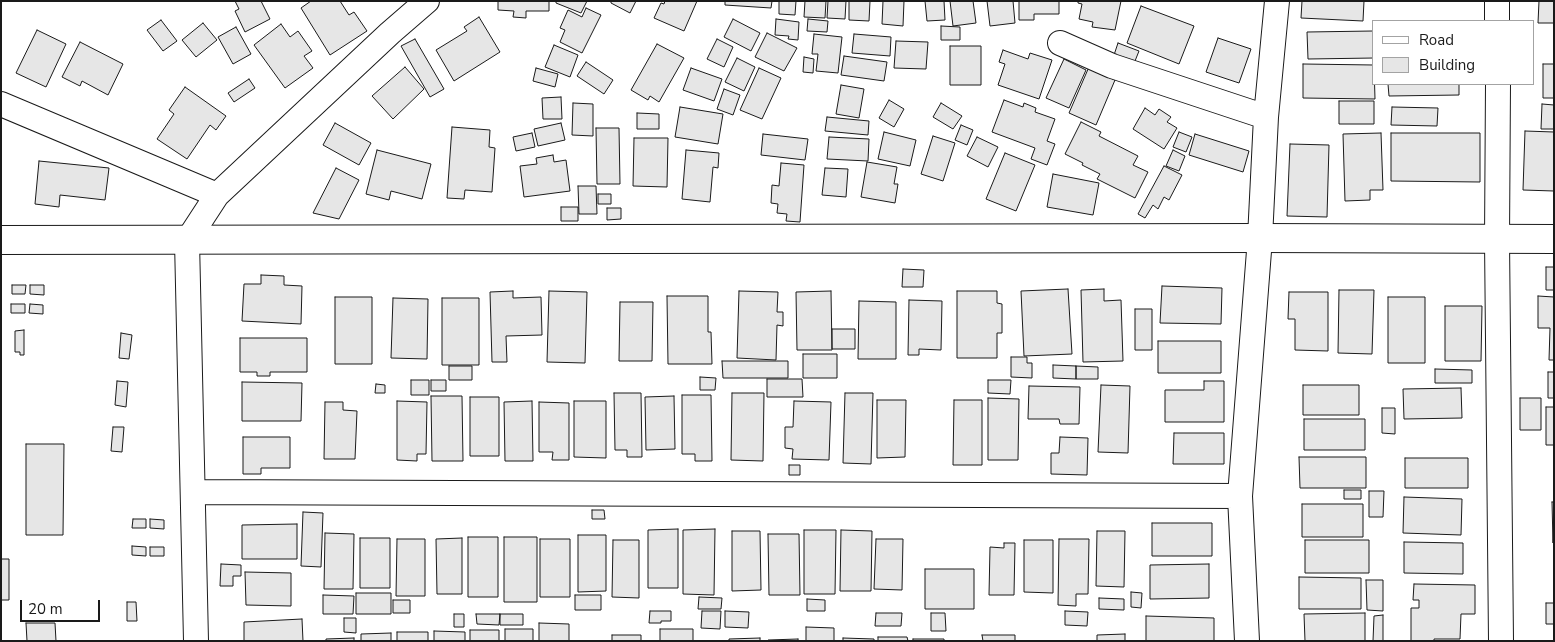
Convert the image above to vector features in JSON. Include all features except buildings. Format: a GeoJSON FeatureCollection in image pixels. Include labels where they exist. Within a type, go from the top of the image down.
{"type":"FeatureCollection","features":[{"type":"Feature","properties":{"kind":"street"},"geometry":{"type":"LineString","coordinates":[[196,641],[187,241],[217,195],[390,33],[427,1]]}},
{"type":"Feature","properties":{"kind":"street"},"geometry":{"type":"LineString","coordinates":[[1247,641],[1240,496],[1260,238],[1266,117],[1277,1]]}},
{"type":"Feature","properties":{"kind":"street"},"geometry":{"type":"LineString","coordinates":[[1497,1],[1497,20]]}},
{"type":"Feature","properties":{"kind":"street"},"geometry":{"type":"LineString","coordinates":[[1060,43],[1112,66],[1266,117]]}},
{"type":"Feature","properties":{"kind":"street"},"geometry":{"type":"LineString","coordinates":[[1498,85],[1497,240],[1501,641]]}},
{"type":"Feature","properties":{"kind":"street"},"geometry":{"type":"LineString","coordinates":[[1,104],[217,195]]}},
{"type":"Feature","properties":{"kind":"street"},"geometry":{"type":"LineString","coordinates":[[1,240],[1554,239]]}},
{"type":"Feature","properties":{"kind":"street"},"geometry":{"type":"LineString","coordinates":[[193,492],[1240,496]]}}]}
